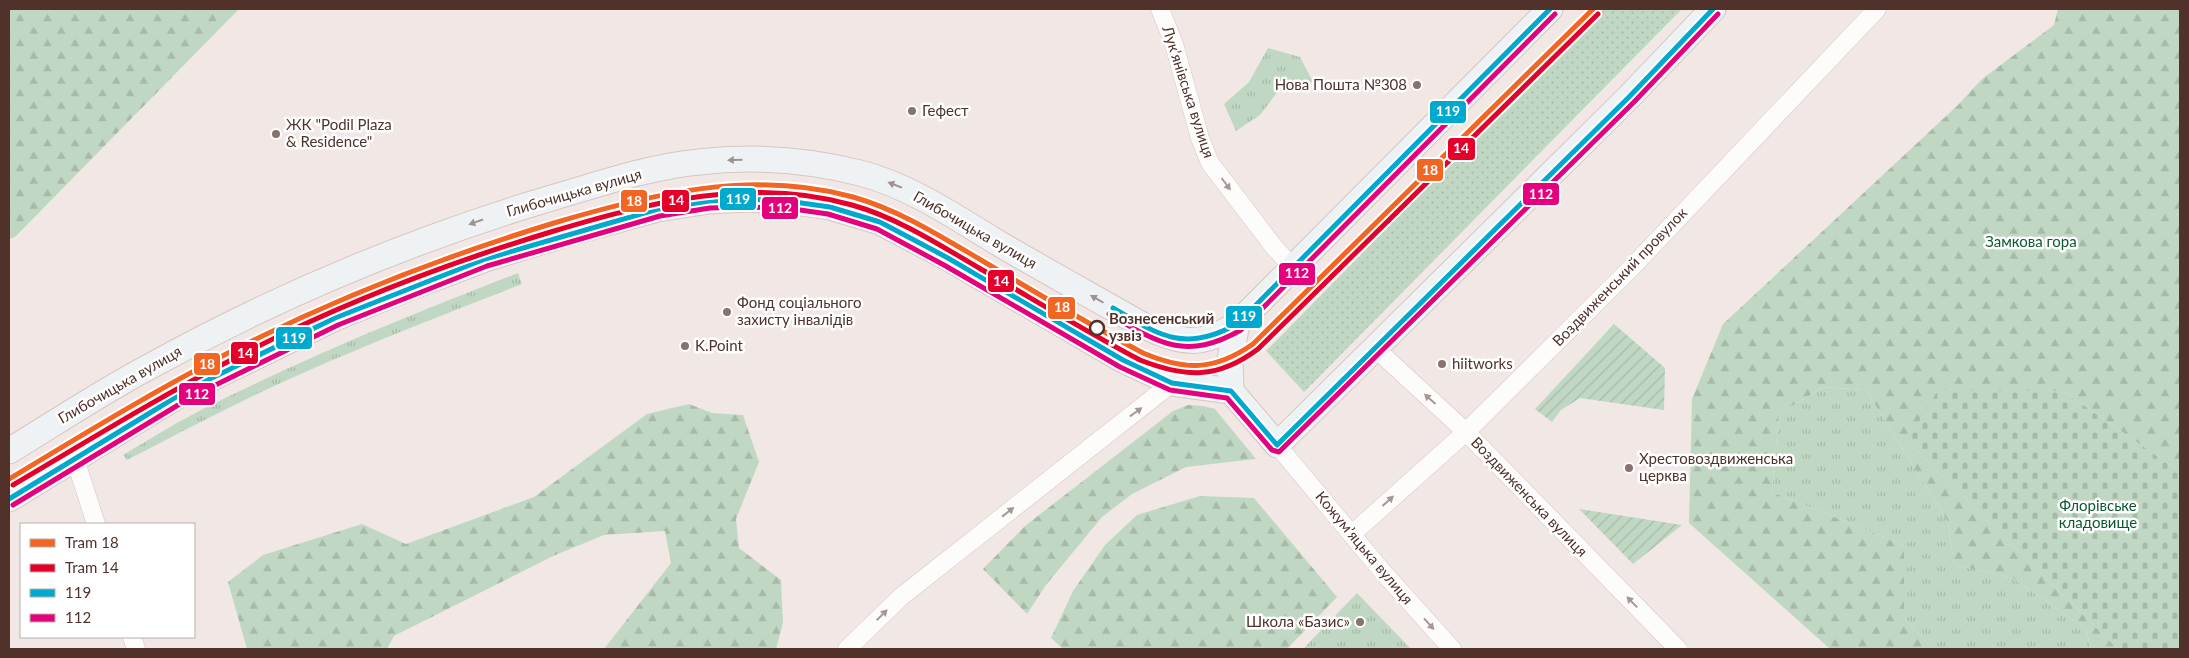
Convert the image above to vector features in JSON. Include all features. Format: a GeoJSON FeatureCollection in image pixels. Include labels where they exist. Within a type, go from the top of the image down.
{"type":"FeatureCollection","features":[{"type":"Feature","properties":{"kind":"main road","name":"Глибочицька вулиця"},"geometry":{"type":"LineString","coordinates":[[9,452],[143,370],[291,294],[422,240],[494,216],[631,175],[699,162],[778,161],[826,165],[863,174],[899,187],[924,199],[1144,326],[1173,338],[1189,340],[1207,339],[1237,324],[1550,9]]}},
{"type":"Feature","properties":{"kind":"main road"},"geometry":{"type":"LineString","coordinates":[[1237,324],[1230,359],[1231,391],[1277,444],[1376,349],[1629,98],[1713,9]]}},
{"type":"Feature","properties":{"kind":"main road"},"geometry":{"type":"LineString","coordinates":[[9,499],[188,389],[335,318],[411,287],[485,260],[573,232],[658,209],[709,202],[746,199],[787,201],[830,207],[880,222],[940,254],[1123,360],[1172,383],[1231,391]]}},
{"type":"Feature","properties":{"kind":"street","name":"Лукʼянівська вулиця"},"geometry":{"type":"LineString","coordinates":[[1160,9],[1174,44],[1200,138],[1210,162],[1270,242],[1293,268]]}},
{"type":"Feature","properties":{"kind":"street","name":"Воздвиженський провулок"},"geometry":{"type":"LineString","coordinates":[[1352,534],[1466,432],[1634,265],[1877,9]]}},
{"type":"Feature","properties":{"kind":"street","name":"Воздвиженська вулиця"},"geometry":{"type":"LineString","coordinates":[[1376,349],[1466,432],[1678,649]]}},
{"type":"Feature","properties":{"kind":"street"},"geometry":{"type":"LineString","coordinates":[[847,649],[902,596],[1172,383]]}},
{"type":"Feature","properties":{"kind":"street","name":"Кожумʼяцька вулиця"},"geometry":{"type":"LineString","coordinates":[[1277,444],[1382,571],[1452,649]]}},
{"type":"Feature","properties":{"kind":"street"},"geometry":{"type":"LineString","coordinates":[[75,458],[96,523]]}},
{"type":"Feature","properties":{"kind":"green space"},"geometry":{"type":"Polygon","coordinates":[[[9,9],[239,9],[15,237],[9,239],[9,9]]]}},
{"type":"Feature","properties":{"kind":"green space"},"geometry":{"type":"Polygon","coordinates":[[[1603,9],[1682,9],[1304,392],[1266,351],[1603,9]]]}},
{"type":"Feature","properties":{"kind":"green space","name":"Замкова гора"},"geometry":{"type":"Polygon","coordinates":[[[2058,9],[2180,9],[2180,472],[2063,391],[1907,441],[2118,649],[2090,649],[2087,630],[2013,578],[1954,565],[1948,522],[1866,390],[1823,387],[1779,414],[1772,492],[1904,545],[1904,617],[1932,649],[1830,649],[1689,523],[1692,399],[1723,324],[1958,105],[1982,79],[2054,25],[2058,9]]]}},
{"type":"Feature","properties":{"kind":"green space"},"geometry":{"type":"Polygon","coordinates":[[[1268,48],[1300,57],[1313,82],[1279,90],[1260,115],[1236,131],[1224,104],[1249,82],[1268,48]]]}},
{"type":"Feature","properties":{"kind":"green space"},"geometry":{"type":"Polygon","coordinates":[[[518,273],[522,284],[330,361],[214,415],[127,460],[123,455],[195,413],[282,371],[399,320],[518,273]]]}},
{"type":"Feature","properties":{"kind":"green space"},"geometry":{"type":"Polygon","coordinates":[[[1614,324],[1665,368],[1664,410],[1580,398],[1561,410],[1552,422],[1535,409],[1614,324]]]}},
{"type":"Feature","properties":{"kind":"green space"},"geometry":{"type":"Polygon","coordinates":[[[1823,387],[1866,390],[1948,522],[1954,565],[2013,578],[2087,630],[2090,649],[1932,649],[1904,617],[1904,545],[1772,492],[1779,414],[1823,387]]]}},
{"type":"Feature","properties":{"kind":"green space","name":"Флорівське кладовище"},"geometry":{"type":"Polygon","coordinates":[[[1938,390],[2063,391],[2180,472],[2180,649],[2118,649],[1907,441],[1938,390]]]}},
{"type":"Feature","properties":{"kind":"green space"},"geometry":{"type":"Polygon","coordinates":[[[689,404],[712,413],[743,415],[759,462],[736,519],[739,548],[781,580],[783,623],[776,649],[604,649],[671,563],[665,531],[604,535],[553,556],[394,636],[387,649],[247,649],[228,582],[263,555],[362,524],[406,544],[534,497],[647,414],[689,404]]]}},
{"type":"Feature","properties":{"kind":"green space"},"geometry":{"type":"Polygon","coordinates":[[[1188,405],[1215,409],[1256,459],[1186,467],[1132,494],[1102,517],[1046,585],[1027,614],[983,569],[1025,526],[1173,411],[1188,405]]]}},
{"type":"Feature","properties":{"kind":"green space"},"geometry":{"type":"Polygon","coordinates":[[[1200,496],[1254,498],[1337,597],[1287,649],[1063,649],[1051,638],[1073,591],[1105,545],[1137,515],[1200,496]]]}},
{"type":"Feature","properties":{"kind":"green space"},"geometry":{"type":"Polygon","coordinates":[[[1579,509],[1682,525],[1633,564],[1579,509]]]}},
{"type":"Feature","properties":{"kind":"green space","name":"Школа «Базис»"},"geometry":{"type":"Polygon","coordinates":[[[1357,593],[1411,649],[1303,649],[1357,593]]]}},
{"type":"Feature","properties":{"kind":"tram line","name":"18"},"geometry":{"type":"LineString","coordinates":[[9,479],[118,414],[230,352],[309,314],[389,280],[512,236],[591,212],[664,195],[739,185],[777,185],[815,189],[870,202],[903,216],[935,233],[1143,353],[1158,359],[1186,365],[1212,363],[1239,353],[1253,344],[1593,9]]}},
{"type":"Feature","properties":{"kind":"tram line","name":"14"},"geometry":{"type":"LineString","coordinates":[[13,485],[177,389],[272,340],[350,304],[472,257],[554,231],[665,202],[702,196],[739,193],[777,193],[814,197],[869,210],[902,224],[933,241],[1140,360],[1172,370],[1187,372],[1201,372],[1229,366],[1258,349],[1598,14]]}},
{"type":"Feature","properties":{"kind":"transit line","name":"119"},"geometry":{"type":"LineString","coordinates":[[1113,308],[1159,333],[1187,339],[1202,338],[1219,333],[1237,324],[1550,9]]}},
{"type":"Feature","properties":{"kind":"transit line","name":"119"},"geometry":{"type":"LineString","coordinates":[[9,499],[189,389],[335,318],[485,259],[658,209],[709,201],[746,199],[787,201],[830,207],[880,222],[948,258],[1123,360],[1172,383],[1231,391],[1277,445],[1629,97],[1713,9]]}},
{"type":"Feature","properties":{"kind":"transit line","name":"112"},"geometry":{"type":"LineString","coordinates":[[1109,314],[1143,334],[1173,345],[1204,345],[1241,330],[1555,14]]}},
{"type":"Feature","properties":{"kind":"transit line","name":"112"},"geometry":{"type":"LineString","coordinates":[[13,505],[193,396],[338,325],[487,266],[660,216],[710,208],[786,208],[828,214],[877,229],[944,265],[1120,367],[1170,390],[1227,398],[1272,450],[1279,452],[1634,102],[1718,14]]}},
{"type":"Feature","properties":{"kind":"place","name":"Нова Пошта №308"},"geometry":{"type":"Point","coordinates":[1417,85]}},
{"type":"Feature","properties":{"kind":"place","name":"Гефест"},"geometry":{"type":"Point","coordinates":[912,111]}},
{"type":"Feature","properties":{"kind":"place","name":"ЖК \"Podil Plaza & Residence\""},"geometry":{"type":"Point","coordinates":[276,134]}},
{"type":"Feature","properties":{"kind":"place","name":"Фонд соціального захисту інвалідів"},"geometry":{"type":"Point","coordinates":[727,312]}},
{"type":"Feature","properties":{"kind":"place","name":"Вознесенський узвіз"},"geometry":{"type":"Point","coordinates":[1097,328]}},
{"type":"Feature","properties":{"kind":"place","name":"K.Point"},"geometry":{"type":"Point","coordinates":[685,346]}},
{"type":"Feature","properties":{"kind":"place","name":"hiitworks"},"geometry":{"type":"Point","coordinates":[1442,364]}},
{"type":"Feature","properties":{"kind":"place","name":"Хрестовоздвиженська церква"},"geometry":{"type":"Point","coordinates":[1629,468]}},
{"type":"Feature","properties":{"kind":"place","name":"Школа «Базис»"},"geometry":{"type":"Point","coordinates":[1360,622]}}]}
